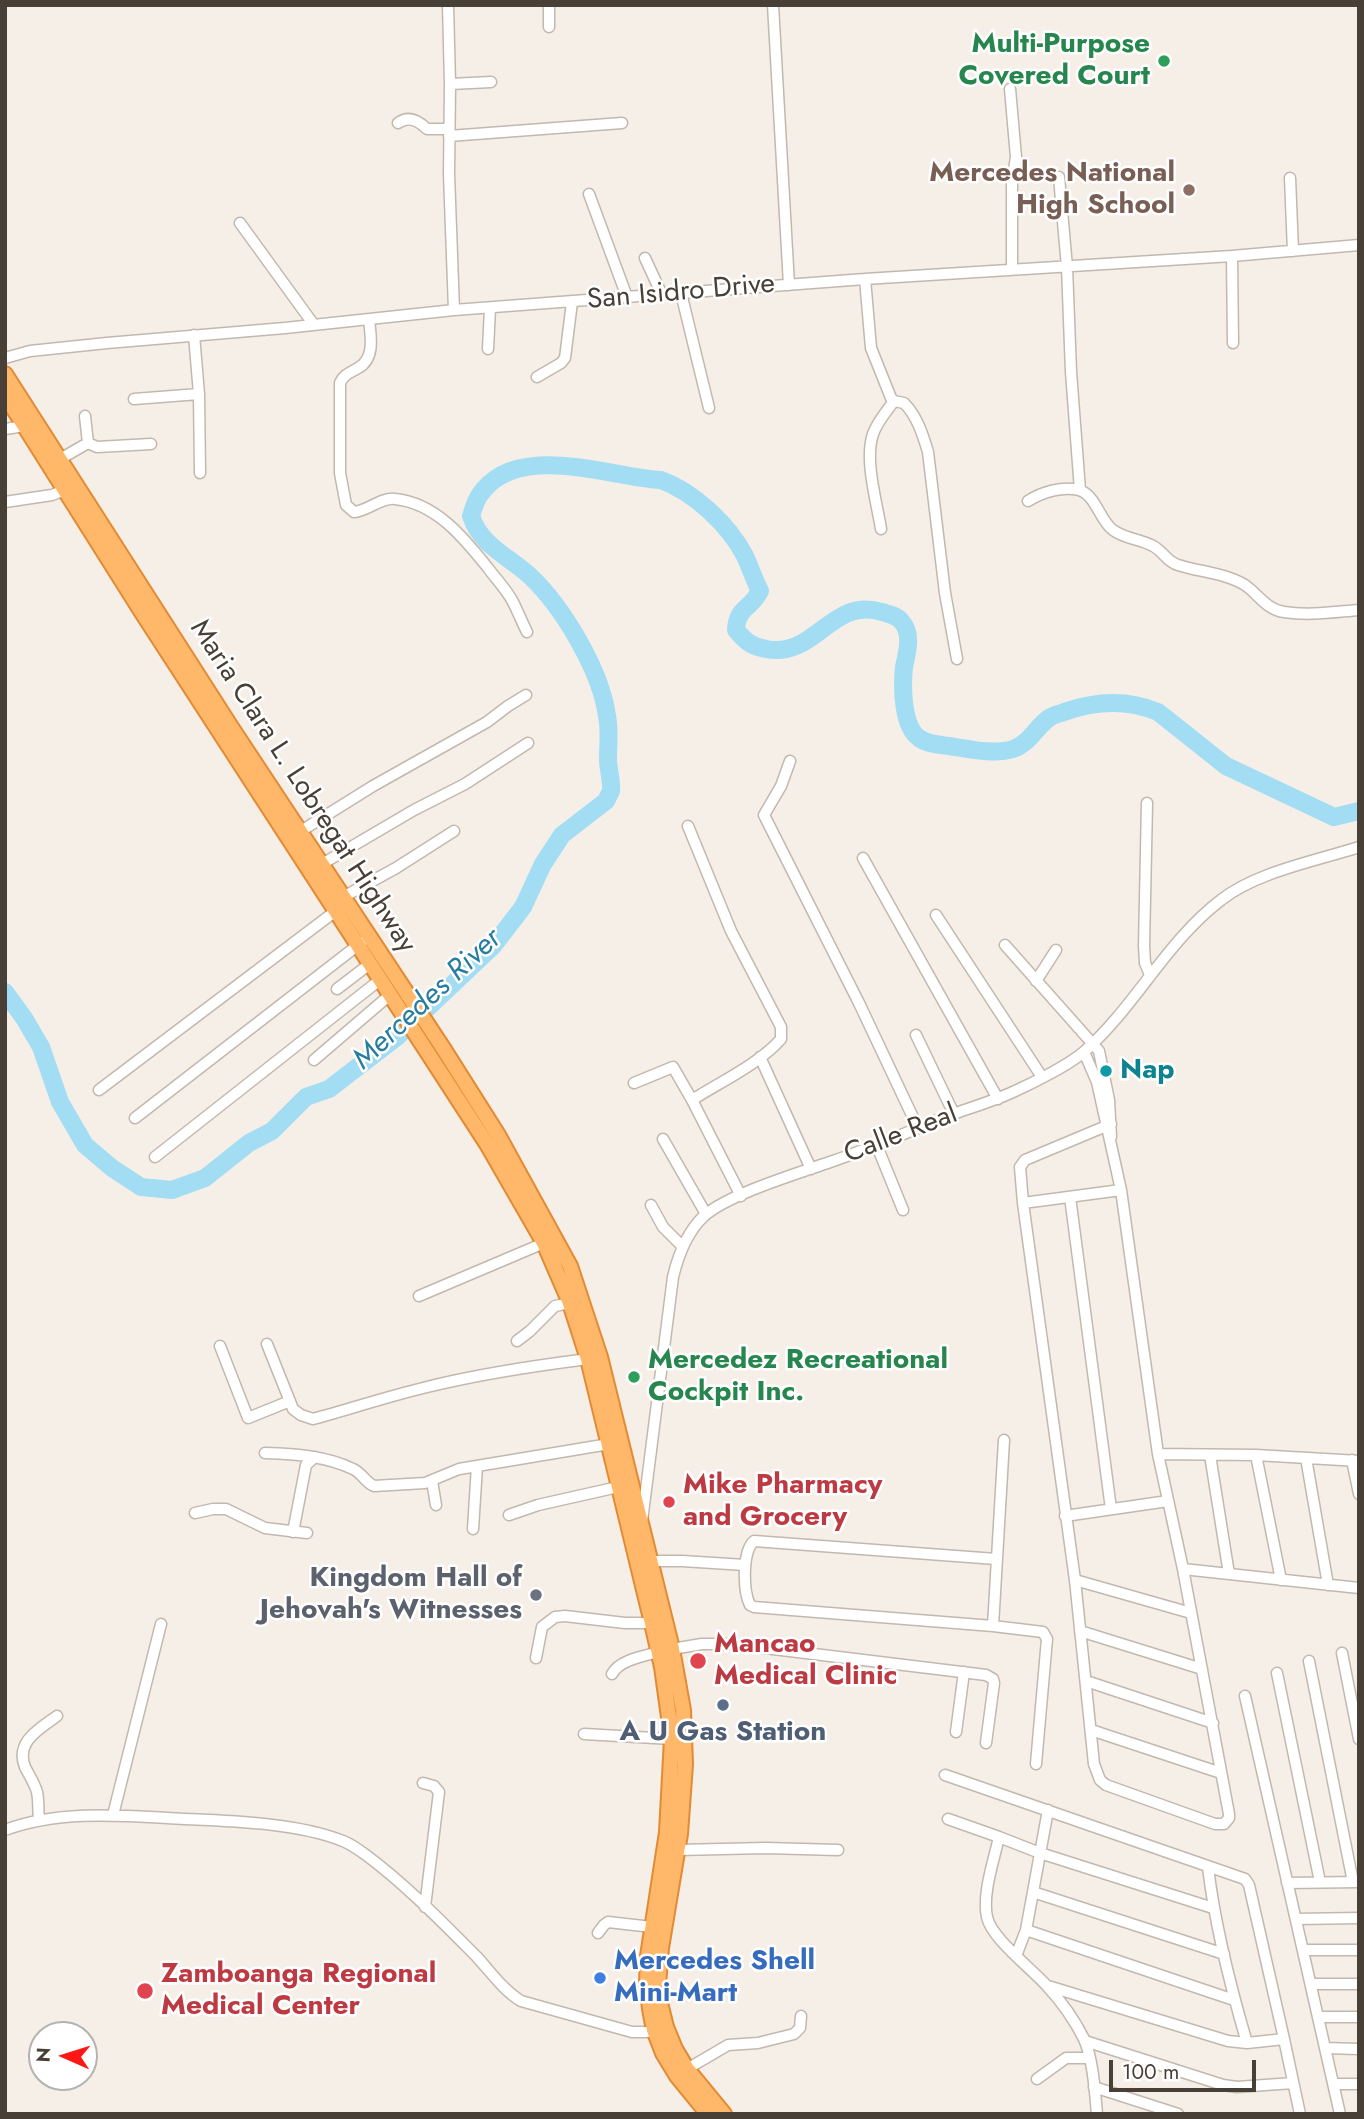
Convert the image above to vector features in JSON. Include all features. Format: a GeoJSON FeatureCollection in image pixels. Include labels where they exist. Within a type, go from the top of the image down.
{"type":"FeatureCollection","features":[{"type":"Feature","properties":{"kind":"highway","name":"Maria Clara L. Lobregat Highway"},"geometry":{"type":"LineString","coordinates":[[5,374],[60,459],[71,487]]}},
{"type":"Feature","properties":{"kind":"highway","name":"Maria Clara L. Lobregat Highway"},"geometry":{"type":"LineString","coordinates":[[5,395],[71,487],[345,897],[365,940],[398,995],[505,1146],[570,1266],[600,1357],[642,1524],[665,1650],[672,1740],[667,1832],[652,1927],[647,1984],[660,2028],[687,2069],[723,2114]]}},
{"type":"Feature","properties":{"kind":"highway","name":"Maria Clara L. Lobregat Highway"},"geometry":{"type":"LineString","coordinates":[[97,528],[143,614],[337,911],[365,940],[371,963],[381,978],[398,995]]}},
{"type":"Feature","properties":{"kind":"highway","name":"Maria Clara L. Lobregat Highway"},"geometry":{"type":"LineString","coordinates":[[437,1052],[544,1243],[570,1303],[610,1444],[652,1623],[665,1650],[683,1710],[685,1764],[678,1850],[663,1928],[659,1974],[660,2028],[663,2053],[677,2076],[708,2114]]}},
{"type":"Feature","properties":{"kind":"street"},"geometry":{"type":"LineString","coordinates":[[447,5],[454,310]]}},
{"type":"Feature","properties":{"kind":"street"},"geometry":{"type":"LineString","coordinates":[[548,5],[549,27]]}},
{"type":"Feature","properties":{"kind":"street"},"geometry":{"type":"LineString","coordinates":[[772,5],[789,285]]}},
{"type":"Feature","properties":{"kind":"street"},"geometry":{"type":"LineString","coordinates":[[450,84],[491,82]]}},
{"type":"Feature","properties":{"kind":"street"},"geometry":{"type":"LineString","coordinates":[[1010,89],[1016,157],[1012,183],[1012,269]]}},
{"type":"Feature","properties":{"kind":"street"},"geometry":{"type":"LineString","coordinates":[[398,123],[408,119],[420,121],[427,129],[449,132],[622,123]]}},
{"type":"Feature","properties":{"kind":"street"},"geometry":{"type":"LineString","coordinates":[[1059,177],[1068,267],[1073,425],[1080,490]]}},
{"type":"Feature","properties":{"kind":"street"},"geometry":{"type":"LineString","coordinates":[[1290,178],[1293,251]]}},
{"type":"Feature","properties":{"kind":"street"},"geometry":{"type":"LineString","coordinates":[[589,194],[627,298]]}},
{"type":"Feature","properties":{"kind":"street"},"geometry":{"type":"LineString","coordinates":[[240,223],[314,325]]}},
{"type":"Feature","properties":{"kind":"street","name":"San Isidro Drive"},"geometry":{"type":"LineString","coordinates":[[5,358],[30,351],[454,310],[1359,245]]}},
{"type":"Feature","properties":{"kind":"street"},"geometry":{"type":"LineString","coordinates":[[1233,256],[1233,343]]}},
{"type":"Feature","properties":{"kind":"street"},"geometry":{"type":"LineString","coordinates":[[645,258],[662,295]]}},
{"type":"Feature","properties":{"kind":"street"},"geometry":{"type":"LineString","coordinates":[[865,279],[871,348],[880,374],[891,398],[907,405],[928,452],[945,593],[957,659]]}},
{"type":"Feature","properties":{"kind":"street"},"geometry":{"type":"LineString","coordinates":[[681,293],[709,408]]}},
{"type":"Feature","properties":{"kind":"street"},"geometry":{"type":"LineString","coordinates":[[537,377],[565,358],[572,302]]}},
{"type":"Feature","properties":{"kind":"street"},"geometry":{"type":"LineString","coordinates":[[488,349],[490,308]]}},
{"type":"Feature","properties":{"kind":"street"},"geometry":{"type":"LineString","coordinates":[[369,320],[369,358],[364,365],[344,375],[340,383],[340,473],[346,505],[354,512],[388,499],[395,499],[436,514],[457,531],[499,582],[512,600],[527,632]]}},
{"type":"Feature","properties":{"kind":"street"},"geometry":{"type":"LineString","coordinates":[[194,335],[199,394],[200,472]]}},
{"type":"Feature","properties":{"kind":"street"},"geometry":{"type":"LineString","coordinates":[[134,399],[199,394]]}},
{"type":"Feature","properties":{"kind":"street"},"geometry":{"type":"LineString","coordinates":[[881,529],[870,461],[870,444],[879,420],[894,401]]}},
{"type":"Feature","properties":{"kind":"street"},"geometry":{"type":"LineString","coordinates":[[85,416],[88,443]]}},
{"type":"Feature","properties":{"kind":"street"},"geometry":{"type":"LineString","coordinates":[[5,429],[25,426]]}},
{"type":"Feature","properties":{"kind":"street"},"geometry":{"type":"LineString","coordinates":[[60,459],[88,443]]}},
{"type":"Feature","properties":{"kind":"street"},"geometry":{"type":"LineString","coordinates":[[88,443],[97,447],[151,444]]}},
{"type":"Feature","properties":{"kind":"street"},"geometry":{"type":"LineString","coordinates":[[5,502],[52,495],[71,487]]}},
{"type":"Feature","properties":{"kind":"street"},"geometry":{"type":"LineString","coordinates":[[1028,501],[1038,494],[1051,491],[1080,490],[1090,498],[1111,529],[1119,534],[1154,546],[1175,565],[1219,575],[1244,585],[1271,608],[1300,614],[1359,610]]}},
{"type":"Feature","properties":{"kind":"street"},"geometry":{"type":"LineString","coordinates":[[301,831],[373,786],[487,722],[526,695]]}},
{"type":"Feature","properties":{"kind":"street"},"geometry":{"type":"LineString","coordinates":[[322,864],[414,810],[465,784],[528,743]]}},
{"type":"Feature","properties":{"kind":"street"},"geometry":{"type":"LineString","coordinates":[[790,761],[781,786],[764,815],[859,1003],[918,1129]]}},
{"type":"Feature","properties":{"kind":"street"},"geometry":{"type":"LineString","coordinates":[[1147,803],[1144,946],[1145,964],[1150,975]]}},
{"type":"Feature","properties":{"kind":"street"},"geometry":{"type":"LineString","coordinates":[[688,826],[731,931],[781,1027],[781,1039],[760,1057],[692,1100]]}},
{"type":"Feature","properties":{"kind":"street"},"geometry":{"type":"LineString","coordinates":[[345,897],[454,831]]}},
{"type":"Feature","properties":{"kind":"street","name":"Calle Real"},"geometry":{"type":"LineString","coordinates":[[633,1544],[642,1524],[676,1265],[690,1233],[706,1214],[741,1196],[998,1099],[1042,1077],[1084,1052],[1193,925],[1219,901],[1261,878],[1359,847]]}},
{"type":"Feature","properties":{"kind":"street"},"geometry":{"type":"LineString","coordinates":[[863,858],[998,1099]]}},
{"type":"Feature","properties":{"kind":"street"},"geometry":{"type":"LineString","coordinates":[[99,1090],[337,911]]}},
{"type":"Feature","properties":{"kind":"street"},"geometry":{"type":"LineString","coordinates":[[936,915],[1042,1077]]}},
{"type":"Feature","properties":{"kind":"street"},"geometry":{"type":"LineString","coordinates":[[135,1118],[365,940]]}},
{"type":"Feature","properties":{"kind":"street"},"geometry":{"type":"LineString","coordinates":[[1005,944],[1099,1051],[1158,1454],[1213,1723],[1229,1818],[1224,1824],[1215,1824],[1106,1785],[1097,1773],[1075,1580],[1023,1203],[1021,1163],[1108,1125]]}},
{"type":"Feature","properties":{"kind":"street"},"geometry":{"type":"LineString","coordinates":[[1036,981],[1056,950]]}},
{"type":"Feature","properties":{"kind":"street"},"geometry":{"type":"LineString","coordinates":[[337,989],[371,963]]}},
{"type":"Feature","properties":{"kind":"street"},"geometry":{"type":"LineString","coordinates":[[155,1157],[381,978]]}},
{"type":"Feature","properties":{"kind":"street"},"geometry":{"type":"LineString","coordinates":[[314,1060],[398,995]]}},
{"type":"Feature","properties":{"kind":"street"},"geometry":{"type":"LineString","coordinates":[[916,1035],[954,1114]]}},
{"type":"Feature","properties":{"kind":"street"},"geometry":{"type":"LineString","coordinates":[[1084,1052],[1101,1079]]}},
{"type":"Feature","properties":{"kind":"street"},"geometry":{"type":"LineString","coordinates":[[760,1057],[811,1169]]}},
{"type":"Feature","properties":{"kind":"street"},"geometry":{"type":"LineString","coordinates":[[634,1083],[672,1066],[675,1068],[741,1196]]}},
{"type":"Feature","properties":{"kind":"street"},"geometry":{"type":"LineString","coordinates":[[663,1139],[706,1214]]}},
{"type":"Feature","properties":{"kind":"street"},"geometry":{"type":"LineString","coordinates":[[877,1146],[903,1210]]}},
{"type":"Feature","properties":{"kind":"street"},"geometry":{"type":"LineString","coordinates":[[1023,1203],[1121,1191]]}},
{"type":"Feature","properties":{"kind":"street"},"geometry":{"type":"LineString","coordinates":[[1070,1198],[1111,1509]]}},
{"type":"Feature","properties":{"kind":"street"},"geometry":{"type":"LineString","coordinates":[[651,1205],[663,1227],[683,1247]]}},
{"type":"Feature","properties":{"kind":"street"},"geometry":{"type":"LineString","coordinates":[[419,1296],[544,1243]]}},
{"type":"Feature","properties":{"kind":"street"},"geometry":{"type":"LineString","coordinates":[[517,1341],[555,1306],[570,1303]]}},
{"type":"Feature","properties":{"kind":"street"},"geometry":{"type":"LineString","coordinates":[[267,1344],[293,1409],[313,1419],[420,1388],[519,1367],[588,1359]]}},
{"type":"Feature","properties":{"kind":"street"},"geometry":{"type":"LineString","coordinates":[[220,1346],[248,1418],[290,1401]]}},
{"type":"Feature","properties":{"kind":"street"},"geometry":{"type":"LineString","coordinates":[[993,1626],[1004,1440]]}},
{"type":"Feature","properties":{"kind":"street"},"geometry":{"type":"LineString","coordinates":[[265,1453],[315,1457],[352,1468],[374,1486],[432,1481],[452,1472],[477,1466],[610,1444]]}},
{"type":"Feature","properties":{"kind":"street"},"geometry":{"type":"LineString","coordinates":[[1158,1454],[1256,1455],[1355,1461],[1359,1494]]}},
{"type":"Feature","properties":{"kind":"street"},"geometry":{"type":"LineString","coordinates":[[1210,1455],[1229,1574]]}},
{"type":"Feature","properties":{"kind":"street"},"geometry":{"type":"LineString","coordinates":[[1256,1455],[1281,1580]]}},
{"type":"Feature","properties":{"kind":"street"},"geometry":{"type":"LineString","coordinates":[[293,1532],[306,1465],[315,1457]]}},
{"type":"Feature","properties":{"kind":"street"},"geometry":{"type":"LineString","coordinates":[[1306,1458],[1328,1585]]}},
{"type":"Feature","properties":{"kind":"street"},"geometry":{"type":"LineString","coordinates":[[473,1529],[477,1466]]}},
{"type":"Feature","properties":{"kind":"street"},"geometry":{"type":"LineString","coordinates":[[432,1481],[436,1505]]}},
{"type":"Feature","properties":{"kind":"street"},"geometry":{"type":"LineString","coordinates":[[509,1515],[537,1505],[618,1487]]}},
{"type":"Feature","properties":{"kind":"street"},"geometry":{"type":"LineString","coordinates":[[1065,1516],[1168,1501]]}},
{"type":"Feature","properties":{"kind":"street"},"geometry":{"type":"LineString","coordinates":[[195,1513],[226,1509],[265,1528],[307,1533]]}},
{"type":"Feature","properties":{"kind":"street"},"geometry":{"type":"LineString","coordinates":[[996,1559],[760,1541],[750,1544],[745,1565],[747,1600],[754,1607],[1038,1630],[1045,1634],[1047,1639],[1036,1764]]}},
{"type":"Feature","properties":{"kind":"street"},"geometry":{"type":"LineString","coordinates":[[650,1561],[745,1565]]}},
{"type":"Feature","properties":{"kind":"street"},"geometry":{"type":"LineString","coordinates":[[1182,1569],[1359,1588]]}},
{"type":"Feature","properties":{"kind":"street"},"geometry":{"type":"LineString","coordinates":[[1075,1580],[1191,1613]]}},
{"type":"Feature","properties":{"kind":"street"},"geometry":{"type":"LineString","coordinates":[[536,1658],[542,1627],[555,1617],[652,1623]]}},
{"type":"Feature","properties":{"kind":"street"},"geometry":{"type":"LineString","coordinates":[[113,1815],[161,1624]]}},
{"type":"Feature","properties":{"kind":"street"},"geometry":{"type":"LineString","coordinates":[[1080,1631],[1202,1669]]}},
{"type":"Feature","properties":{"kind":"street"},"geometry":{"type":"LineString","coordinates":[[612,1674],[621,1664],[665,1650],[702,1644],[732,1644],[986,1675],[993,1679],[986,1743]]}},
{"type":"Feature","properties":{"kind":"street"},"geometry":{"type":"LineString","coordinates":[[1342,1653],[1359,1739]]}},
{"type":"Feature","properties":{"kind":"street"},"geometry":{"type":"LineString","coordinates":[[1287,1884],[1356,1882],[1309,1661]]}},
{"type":"Feature","properties":{"kind":"street"},"geometry":{"type":"LineString","coordinates":[[956,1732],[964,1672]]}},
{"type":"Feature","properties":{"kind":"street"},"geometry":{"type":"LineString","coordinates":[[1277,1673],[1320,1882]]}},
{"type":"Feature","properties":{"kind":"street"},"geometry":{"type":"LineString","coordinates":[[1086,1681],[1213,1723]]}},
{"type":"Feature","properties":{"kind":"street"},"geometry":{"type":"LineString","coordinates":[[1245,1696],[1340,2114]]}},
{"type":"Feature","properties":{"kind":"street"},"geometry":{"type":"LineString","coordinates":[[38,1820],[37,1792],[24,1764],[23,1752],[32,1734],[57,1717]]}},
{"type":"Feature","properties":{"kind":"street"},"geometry":{"type":"LineString","coordinates":[[1091,1730],[1221,1773]]}},
{"type":"Feature","properties":{"kind":"street"},"geometry":{"type":"LineString","coordinates":[[584,1734],[672,1740]]}},
{"type":"Feature","properties":{"kind":"street"},"geometry":{"type":"LineString","coordinates":[[945,1775],[1240,1877],[1249,1885],[1300,2114]]}},
{"type":"Feature","properties":{"kind":"street"},"geometry":{"type":"LineString","coordinates":[[423,1783],[434,1786],[439,1792],[425,1907]]}},
{"type":"Feature","properties":{"kind":"street"},"geometry":{"type":"LineString","coordinates":[[1016,1956],[1026,1930],[1048,1810]]}},
{"type":"Feature","properties":{"kind":"street"},"geometry":{"type":"LineString","coordinates":[[5,1830],[38,1820],[113,1815],[227,1821],[329,1836],[364,1853],[425,1907],[521,2001],[632,2032],[660,2028]]}},
{"type":"Feature","properties":{"kind":"street"},"geometry":{"type":"LineString","coordinates":[[948,1819],[1040,1853],[1213,1908]]}},
{"type":"Feature","properties":{"kind":"street"},"geometry":{"type":"LineString","coordinates":[[999,1838],[986,1899],[989,1925],[1016,1956],[1048,1986],[1085,2041],[1097,2114]]}},
{"type":"Feature","properties":{"kind":"street"},"geometry":{"type":"LineString","coordinates":[[678,1850],[838,1850]]}},
{"type":"Feature","properties":{"kind":"street"},"geometry":{"type":"LineString","coordinates":[[1208,1867],[1213,1908],[1234,2000],[1247,2043]]}},
{"type":"Feature","properties":{"kind":"street"},"geometry":{"type":"LineString","coordinates":[[1033,1892],[1224,1954]]}},
{"type":"Feature","properties":{"kind":"street"},"geometry":{"type":"LineString","coordinates":[[1296,1919],[1359,1919]]}},
{"type":"Feature","properties":{"kind":"street"},"geometry":{"type":"LineString","coordinates":[[598,1933],[604,1924],[608,1923],[652,1927]]}},
{"type":"Feature","properties":{"kind":"street"},"geometry":{"type":"LineString","coordinates":[[1026,1930],[1234,2000]]}},
{"type":"Feature","properties":{"kind":"street"},"geometry":{"type":"LineString","coordinates":[[1303,1950],[1359,1950]]}},
{"type":"Feature","properties":{"kind":"street"},"geometry":{"type":"LineString","coordinates":[[1311,1984],[1359,1984]]}},
{"type":"Feature","properties":{"kind":"street"},"geometry":{"type":"LineString","coordinates":[[1048,1986],[1228,2041],[1247,2043],[1284,2039]]}},
{"type":"Feature","properties":{"kind":"street"},"geometry":{"type":"LineString","coordinates":[[687,2069],[727,2045],[758,2043],[794,2034],[800,2028],[801,2016]]}},
{"type":"Feature","properties":{"kind":"street"},"geometry":{"type":"LineString","coordinates":[[1318,2017],[1359,2017]]}},
{"type":"Feature","properties":{"kind":"street"},"geometry":{"type":"LineString","coordinates":[[1085,2041],[1223,2085],[1237,2087],[1293,2083]]}},
{"type":"Feature","properties":{"kind":"street"},"geometry":{"type":"LineString","coordinates":[[1325,2048],[1359,2049]]}},
{"type":"Feature","properties":{"kind":"street"},"geometry":{"type":"LineString","coordinates":[[1037,2079],[1066,2058],[1089,2058]]}},
{"type":"Feature","properties":{"kind":"street"},"geometry":{"type":"LineString","coordinates":[[1335,2084],[1359,2084]]}},
{"type":"Feature","properties":{"kind":"street"},"geometry":{"type":"LineString","coordinates":[[1094,2087],[1178,2114]]}},
{"type":"Feature","properties":{"kind":"waterway","name":"Mercedes River"},"geometry":{"type":"LineString","coordinates":[[5,992],[41,1047],[60,1102],[85,1145],[112,1168],[141,1187],[172,1190],[205,1178],[249,1143],[272,1131],[306,1097],[329,1089],[398,1036],[493,946],[523,907],[543,864],[562,835],[606,801],[611,791],[608,721],[589,660],[567,622],[543,589],[488,543],[471,516],[479,496],[495,479],[515,469],[564,466],[661,480],[698,501],[720,521],[738,544],[760,591],[737,622],[736,630],[753,645],[783,650],[798,645],[849,612],[864,609],[893,615],[905,626],[908,637],[903,684],[906,715],[913,732],[926,742],[981,751],[1006,751],[1019,747],[1054,715],[1076,708],[1123,703],[1158,712],[1226,766],[1334,817],[1359,811]]}},
{"type":"Feature","properties":{"kind":"place","name":"Multi-Purpose Covered Court"},"geometry":{"type":"Point","coordinates":[1164,61]}},
{"type":"Feature","properties":{"kind":"place","name":"Mercedes National High School"},"geometry":{"type":"Point","coordinates":[1189,190]}},
{"type":"Feature","properties":{"kind":"place","name":"Nap"},"geometry":{"type":"Point","coordinates":[1106,1071]}},
{"type":"Feature","properties":{"kind":"place","name":"Mercedez Recreational Cockpit Inc."},"geometry":{"type":"Point","coordinates":[634,1377]}},
{"type":"Feature","properties":{"kind":"place","name":"Mike Pharmacy and Grocery"},"geometry":{"type":"Point","coordinates":[669,1502]}},
{"type":"Feature","properties":{"kind":"place","name":"Kingdom Hall of Jehovah's Witnesses"},"geometry":{"type":"Point","coordinates":[536,1595]}},
{"type":"Feature","properties":{"kind":"place","name":"Mancao Medical Clinic"},"geometry":{"type":"Point","coordinates":[698,1661]}},
{"type":"Feature","properties":{"kind":"place","name":"A U Gas Station"},"geometry":{"type":"Point","coordinates":[723,1705]}},
{"type":"Feature","properties":{"kind":"place","name":"Mercedes Shell Mini-Mart"},"geometry":{"type":"Point","coordinates":[600,1978]}},
{"type":"Feature","properties":{"kind":"place","name":"Zamboanga Regional Medical Center"},"geometry":{"type":"Point","coordinates":[145,1991]}}]}
